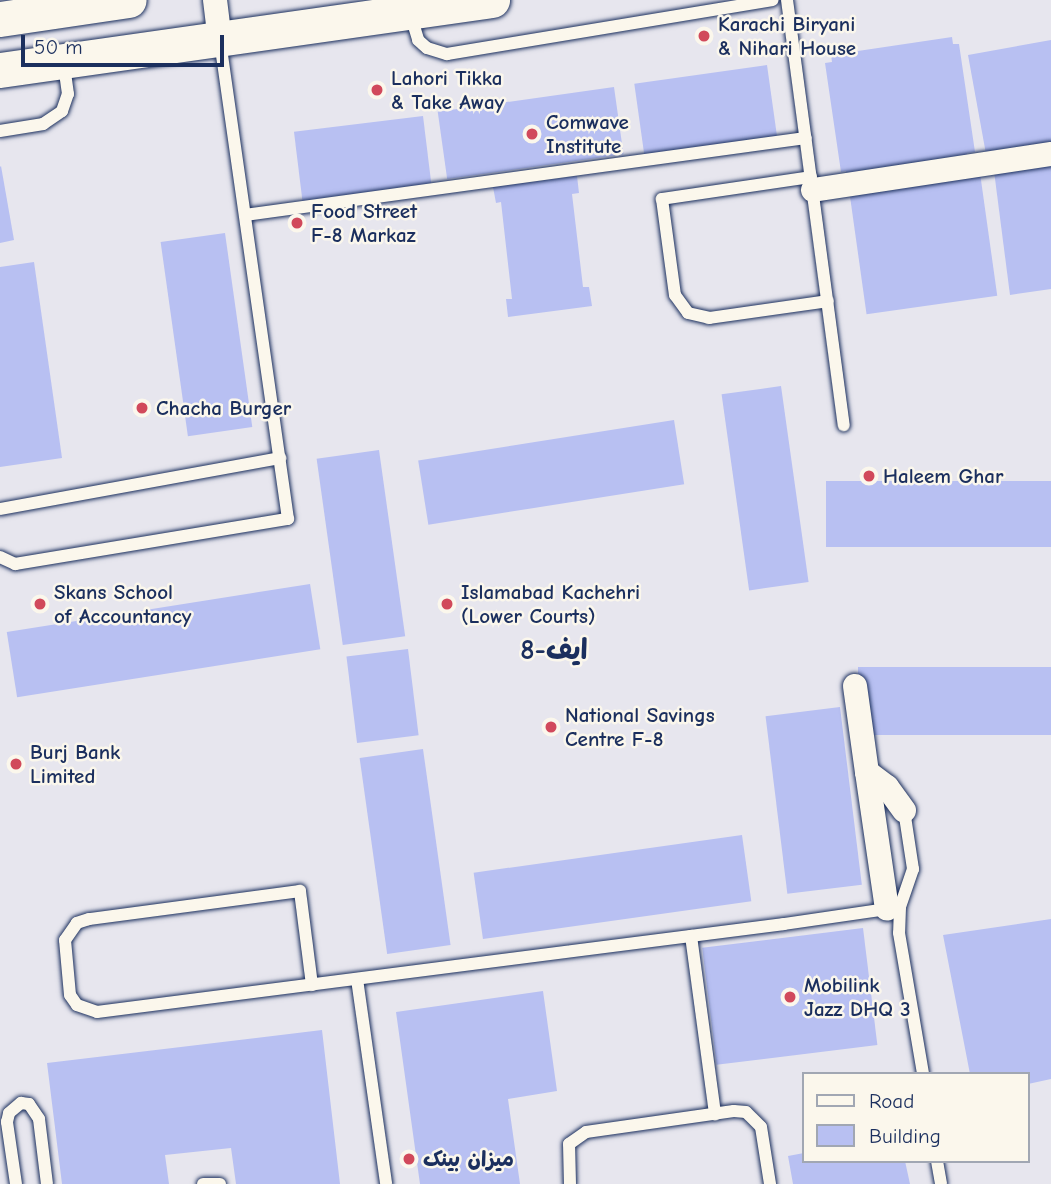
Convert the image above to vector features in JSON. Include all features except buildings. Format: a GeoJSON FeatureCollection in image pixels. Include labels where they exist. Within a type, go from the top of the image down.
{"type":"FeatureCollection","features":[{"type":"Feature","properties":{"kind":"street"},"geometry":{"type":"LineString","coordinates":[[0,19],[128,0]]}},
{"type":"Feature","properties":{"kind":"street"},"geometry":{"type":"LineString","coordinates":[[215,0],[220,39]]}},
{"type":"Feature","properties":{"kind":"street"},"geometry":{"type":"LineString","coordinates":[[0,70],[492,0]]}},
{"type":"Feature","properties":{"kind":"street"},"geometry":{"type":"LineString","coordinates":[[812,183],[1051,154]]}},
{"type":"Feature","properties":{"kind":"street"},"geometry":{"type":"LineString","coordinates":[[855,686],[867,772],[894,908]]}},
{"type":"Feature","properties":{"kind":"street"},"geometry":{"type":"LineString","coordinates":[[867,772],[887,787],[904,810]]}},
{"type":"Feature","properties":{"kind":"lane"},"geometry":{"type":"LineString","coordinates":[[410,12],[418,40],[427,48],[447,54],[773,0]]}},
{"type":"Feature","properties":{"kind":"lane"},"geometry":{"type":"LineString","coordinates":[[787,0],[844,425]]}},
{"type":"Feature","properties":{"kind":"lane"},"geometry":{"type":"LineString","coordinates":[[0,558],[15,564],[288,519],[220,39]]}},
{"type":"Feature","properties":{"kind":"lane"},"geometry":{"type":"LineString","coordinates":[[0,131],[43,124],[62,111],[68,94],[63,61]]}},
{"type":"Feature","properties":{"kind":"lane"},"geometry":{"type":"LineString","coordinates":[[245,215],[806,138]]}},
{"type":"Feature","properties":{"kind":"lane"},"geometry":{"type":"LineString","coordinates":[[812,183],[662,199],[675,295],[688,313],[709,317],[828,301]]}},
{"type":"Feature","properties":{"kind":"lane"},"geometry":{"type":"LineString","coordinates":[[0,509],[280,458]]}},
{"type":"Feature","properties":{"kind":"lane"},"geometry":{"type":"LineString","coordinates":[[904,810],[913,869],[894,908],[923,1072]]}},
{"type":"Feature","properties":{"kind":"lane"},"geometry":{"type":"LineString","coordinates":[[312,985],[300,891],[89,919],[77,923],[65,940],[71,995],[88,1011],[312,985],[894,908]]}},
{"type":"Feature","properties":{"kind":"lane"},"geometry":{"type":"LineString","coordinates":[[691,936],[715,1114]]}},
{"type":"Feature","properties":{"kind":"lane"},"geometry":{"type":"LineString","coordinates":[[357,979],[386,1184]]}},
{"type":"Feature","properties":{"kind":"lane"},"geometry":{"type":"LineString","coordinates":[[16,1184],[7,1122],[9,1113],[21,1103],[29,1104],[39,1119],[47,1184]]}},
{"type":"Feature","properties":{"kind":"lane"},"geometry":{"type":"LineString","coordinates":[[570,1184],[567,1155],[576,1137],[734,1111],[754,1116],[761,1127],[770,1184]]}},
{"type":"Feature","properties":{"kind":"lane"},"geometry":{"type":"LineString","coordinates":[[937,1163],[941,1184]]}},
{"type":"Feature","properties":{"kind":"lane"},"geometry":{"type":"LineString","coordinates":[[203,1184],[220,1184]]}},
{"type":"Feature","properties":{"kind":"place","name":"Karachi Biryani & Nihari House"},"geometry":{"type":"Point","coordinates":[704,36]}},
{"type":"Feature","properties":{"kind":"place","name":"Lahori Tikka & Take Away"},"geometry":{"type":"Point","coordinates":[377,90]}},
{"type":"Feature","properties":{"kind":"place","name":"Comwave Institute"},"geometry":{"type":"Point","coordinates":[532,134]}},
{"type":"Feature","properties":{"kind":"place","name":"Food Street F-8 Markaz"},"geometry":{"type":"Point","coordinates":[297,223]}},
{"type":"Feature","properties":{"kind":"place","name":"Chacha Burger"},"geometry":{"type":"Point","coordinates":[142,408]}},
{"type":"Feature","properties":{"kind":"place","name":"Haleem Ghar"},"geometry":{"type":"Point","coordinates":[869,476]}},
{"type":"Feature","properties":{"kind":"place","name":"Skans School of Accountancy"},"geometry":{"type":"Point","coordinates":[40,604]}},
{"type":"Feature","properties":{"kind":"place","name":"Islamabad Kachehri (Lower Courts)"},"geometry":{"type":"Point","coordinates":[447,604]}},
{"type":"Feature","properties":{"kind":"place","name":"National Savings Centre F-8"},"geometry":{"type":"Point","coordinates":[551,727]}},
{"type":"Feature","properties":{"kind":"place","name":"Burj Bank Limited"},"geometry":{"type":"Point","coordinates":[16,764]}},
{"type":"Feature","properties":{"kind":"place","name":"Mobilink Jazz DHQ 3"},"geometry":{"type":"Point","coordinates":[790,997]}},
{"type":"Feature","properties":{"kind":"place","name":"میزان بینک"},"geometry":{"type":"Point","coordinates":[409,1159]}},
{"type":"Feature","properties":{"kind":"district","name":"ایف-8"},"geometry":{"type":"Point","coordinates":[554,650]}}]}
